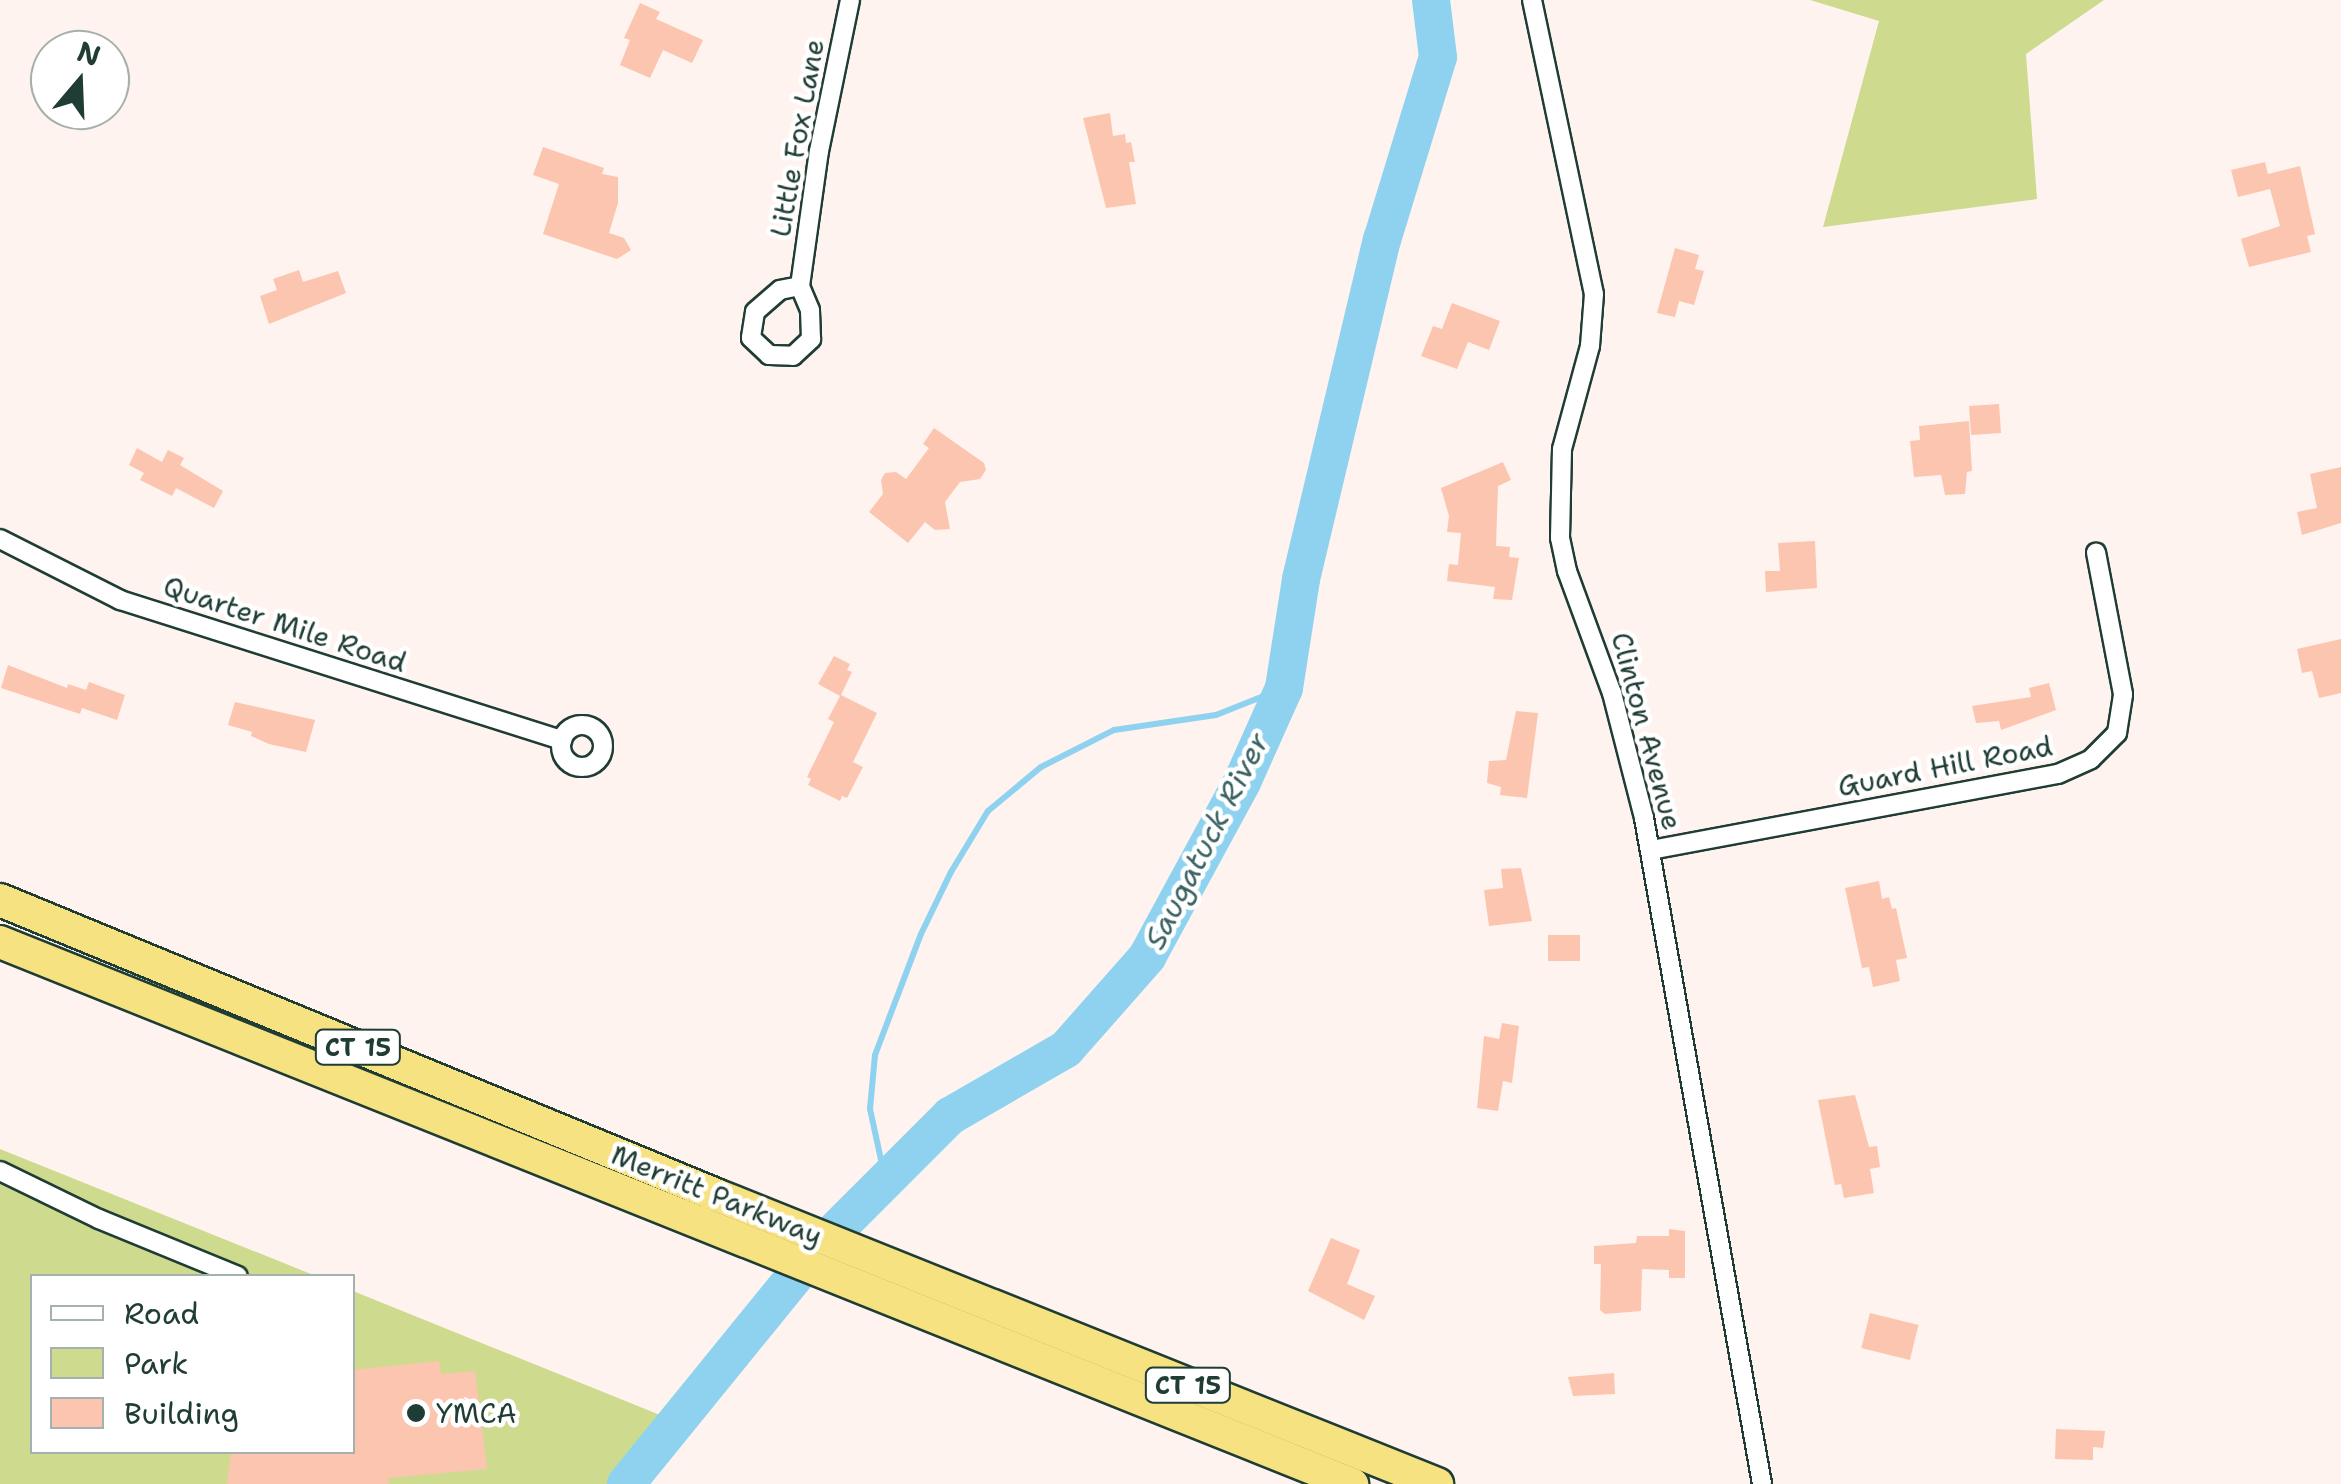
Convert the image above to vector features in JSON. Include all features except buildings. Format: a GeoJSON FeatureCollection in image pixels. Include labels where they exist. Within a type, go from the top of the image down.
{"type":"FeatureCollection","features":[{"type":"Feature","properties":{"kind":"highway","name":"Merritt Parkway"},"geometry":{"type":"LineString","coordinates":[[0,900],[708,1209]]}},
{"type":"Feature","properties":{"kind":"highway","name":"Merritt Parkway"},"geometry":{"type":"LineString","coordinates":[[0,942],[708,1209],[933,1300],[1352,1484]]}},
{"type":"Feature","properties":{"kind":"highway","name":"Merritt Parkway"},"geometry":{"type":"LineString","coordinates":[[933,1300],[1437,1484]]}},
{"type":"Feature","properties":{"kind":"street","name":"Little Fox Lane"},"geometry":{"type":"LineString","coordinates":[[800,286],[819,151],[850,0]]}},
{"type":"Feature","properties":{"kind":"street","name":"Clinton Avenue"},"geometry":{"type":"LineString","coordinates":[[1532,0],[1594,294],[1590,346],[1562,448],[1560,538],[1567,571],[1612,693],[1651,850],[1762,1484]]}},
{"type":"Feature","properties":{"kind":"street","name":"Quarter Mile Road"},"geometry":{"type":"LineString","coordinates":[[0,539],[120,600],[562,740]]}},
{"type":"Feature","properties":{"kind":"street","name":"Guard Hill Road"},"geometry":{"type":"LineString","coordinates":[[1651,850],[2058,774],[2091,759],[2117,733],[2123,694],[2096,553]]}},
{"type":"Feature","properties":{"kind":"street"},"geometry":{"type":"LineString","coordinates":[[0,1171],[99,1219],[233,1274]]}},
{"type":"Feature","properties":{"kind":"green space"},"geometry":{"type":"Polygon","coordinates":[[[1810,0],[2104,0],[2026,54],[2037,199],[1823,227],[1879,21],[1810,0]]]}},
{"type":"Feature","properties":{"kind":"green space"},"geometry":{"type":"Polygon","coordinates":[[[0,1149],[311,1274],[30,1274],[30,1454],[355,1454],[355,1292],[665,1417],[614,1484],[0,1484],[0,1149]]]}},
{"type":"Feature","properties":{"kind":"waterway","name":"Saugatuck River"},"geometry":{"type":"LineString","coordinates":[[626,1484],[816,1250],[950,1116],[1066,1049],[1147,957],[1242,782],[1284,688],[1301,579],[1382,240],[1438,57],[1431,0]]}},
{"type":"Feature","properties":{"kind":"waterway"},"geometry":{"type":"LineString","coordinates":[[886,1183],[870,1109],[875,1055],[921,934],[951,872],[988,811],[1041,767],[1114,730],[1216,715],[1284,688]]}},
{"type":"Feature","properties":{"kind":"place","name":"YMCA"},"geometry":{"type":"Point","coordinates":[416,1413]}}]}
